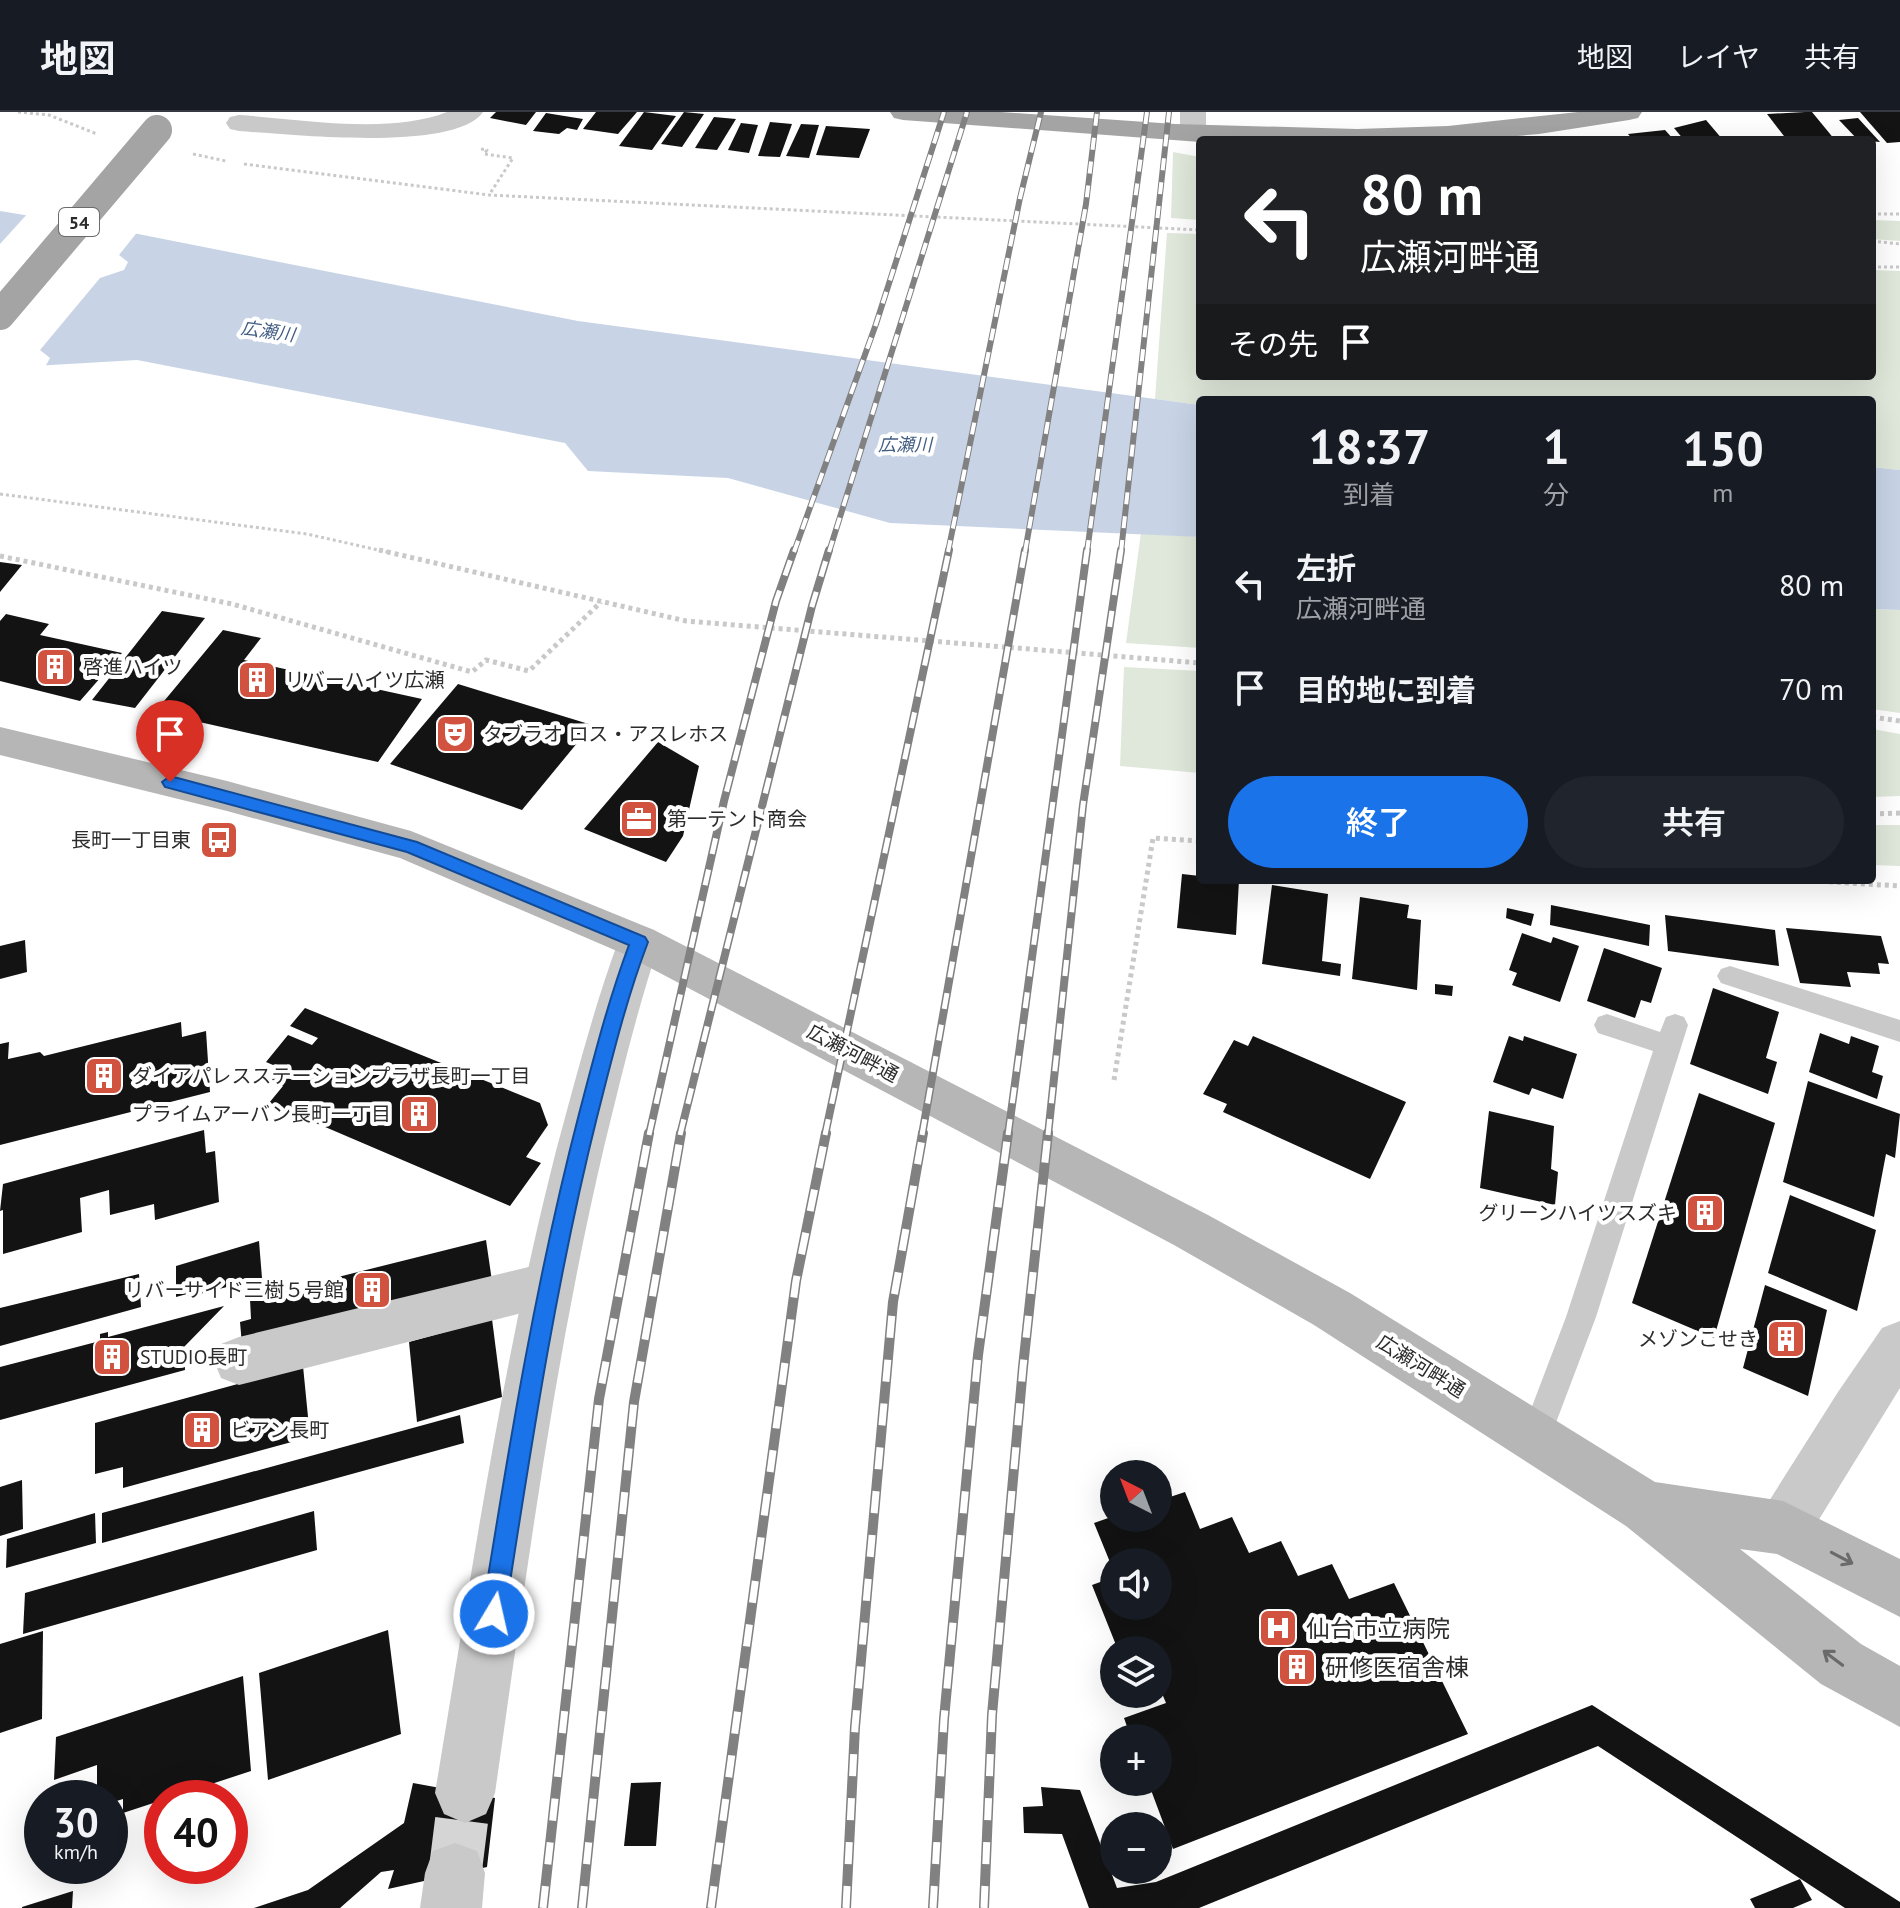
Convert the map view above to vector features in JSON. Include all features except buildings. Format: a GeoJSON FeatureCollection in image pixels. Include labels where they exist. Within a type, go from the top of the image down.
{"type":"FeatureCollection","features":[{"type":"Feature","properties":{"kind":"main road"},"geometry":{"type":"LineString","coordinates":[[904,112],[1193,122],[1317,136]]}},
{"type":"Feature","properties":{"kind":"main road"},"geometry":{"type":"LineString","coordinates":[[1426,136],[1528,129],[1629,112]]}},
{"type":"Feature","properties":{"kind":"main road","name":"54"},"geometry":{"type":"LineString","coordinates":[[0,315],[164,121]]}},
{"type":"Feature","properties":{"kind":"main road","name":"広瀬河畔通"},"geometry":{"type":"LineString","coordinates":[[0,741],[227,796],[411,846],[639,942],[1191,1230],[1332,1309],[1645,1507],[1841,1664],[1900,1698]]}},
{"type":"Feature","properties":{"kind":"main road","name":"広瀬河畔通"},"geometry":{"type":"LineString","coordinates":[[1645,1507],[1783,1528],[1900,1589]]}},
{"type":"Feature","properties":{"kind":"street"},"geometry":{"type":"LineString","coordinates":[[239,123],[383,130],[457,119],[470,112]]}},
{"type":"Feature","properties":{"kind":"street"},"geometry":{"type":"LineString","coordinates":[[465,1793],[523,1425],[563,1213],[619,994],[639,942]]}},
{"type":"Feature","properties":{"kind":"street"},"geometry":{"type":"LineString","coordinates":[[239,1361],[549,1284]]}},
{"type":"Feature","properties":{"kind":"street"},"geometry":{"type":"LineString","coordinates":[[1783,1528],[1856,1409],[1900,1345]]}},
{"type":"Feature","properties":{"kind":"lane"},"geometry":{"type":"LineString","coordinates":[[1730,976],[1900,1031]]}},
{"type":"Feature","properties":{"kind":"lane"},"geometry":{"type":"LineString","coordinates":[[1535,1438],[1581,1317],[1672,1035],[1607,1025]]}},
{"type":"Feature","properties":{"kind":"path"},"geometry":{"type":"LineString","coordinates":[[18,112],[49,115],[108,136]]}},
{"type":"Feature","properties":{"kind":"path"},"geometry":{"type":"LineString","coordinates":[[183,152],[228,161]]}},
{"type":"Feature","properties":{"kind":"path"},"geometry":{"type":"LineString","coordinates":[[484,154],[513,158],[489,195]]}},
{"type":"Feature","properties":{"kind":"path"},"geometry":{"type":"LineString","coordinates":[[243,164],[489,195],[1196,230]]}},
{"type":"Feature","properties":{"kind":"path"},"geometry":{"type":"LineString","coordinates":[[1876,214],[1900,214]]}},
{"type":"Feature","properties":{"kind":"path"},"geometry":{"type":"LineString","coordinates":[[1876,241],[1900,244]]}},
{"type":"Feature","properties":{"kind":"path"},"geometry":{"type":"LineString","coordinates":[[1876,267],[1900,267]]}},
{"type":"Feature","properties":{"kind":"path"},"geometry":{"type":"LineString","coordinates":[[0,494],[307,534],[686,621],[1196,663]]}},
{"type":"Feature","properties":{"kind":"path"},"geometry":{"type":"LineString","coordinates":[[0,556],[232,604],[472,672],[486,660],[529,671],[601,601]]}},
{"type":"Feature","properties":{"kind":"path"},"geometry":{"type":"LineString","coordinates":[[1876,718],[1900,721]]}},
{"type":"Feature","properties":{"kind":"path"},"geometry":{"type":"LineString","coordinates":[[1876,814],[1900,813]]}},
{"type":"Feature","properties":{"kind":"path"},"geometry":{"type":"LineString","coordinates":[[1114,1080],[1153,838],[1196,841]]}},
{"type":"Feature","properties":{"kind":"path"},"geometry":{"type":"LineString","coordinates":[[1866,884],[1900,886]]}},
{"type":"Feature","properties":{"kind":"shaded area"},"geometry":{"type":"Polygon","coordinates":[[[1173,152],[1196,156],[1196,220],[1171,218],[1173,152]]]}},
{"type":"Feature","properties":{"kind":"shaded area"},"geometry":{"type":"Polygon","coordinates":[[[1876,220],[1900,221],[1900,241],[1876,239],[1876,220]]]}},
{"type":"Feature","properties":{"kind":"shaded area"},"geometry":{"type":"Polygon","coordinates":[[[1167,233],[1196,234],[1196,380],[1876,380],[1876,270],[1900,271],[1900,470],[1876,467],[1876,396],[1196,396],[1196,404],[1155,399],[1167,233]]]}},
{"type":"Feature","properties":{"kind":"shaded area"},"geometry":{"type":"Polygon","coordinates":[[[1141,533],[1196,537],[1196,648],[1126,643],[1141,533]]]}},
{"type":"Feature","properties":{"kind":"shaded area"},"geometry":{"type":"Polygon","coordinates":[[[1876,609],[1900,610],[1900,713],[1876,710],[1876,609]]]}},
{"type":"Feature","properties":{"kind":"shaded area"},"geometry":{"type":"Polygon","coordinates":[[[1124,667],[1196,671],[1196,773],[1120,766],[1124,667]]]}},
{"type":"Feature","properties":{"kind":"shaded area"},"geometry":{"type":"Polygon","coordinates":[[[1876,730],[1900,734],[1900,796],[1876,797],[1876,730]]]}},
{"type":"Feature","properties":{"kind":"shaded area"},"geometry":{"type":"Polygon","coordinates":[[[1876,825],[1900,825],[1900,866],[1876,865],[1876,825]]]}},
{"type":"Feature","properties":{"kind":"water","name":"広瀬川"},"geometry":{"type":"Polygon","coordinates":[[[0,211],[128,232],[578,321],[1196,404],[1196,537],[890,523],[728,478],[588,471],[565,443],[137,360],[0,368],[0,211]]]}},
{"type":"Feature","properties":{"kind":"water"},"geometry":{"type":"Polygon","coordinates":[[[1876,467],[1900,470],[1900,610],[1876,609],[1876,467]]]}},
{"type":"Feature","properties":{"kind":"pier"},"geometry":{"type":"Polygon","coordinates":[[[29,212],[139,230],[119,255],[128,262],[124,270],[100,278],[40,350],[50,358],[45,367],[0,372],[0,244],[29,212]]]}},
{"type":"Feature","properties":{"kind":"tunnel"},"geometry":{"type":"LineString","coordinates":[[455,1873],[465,1793]]}},
{"type":"Feature","properties":{"kind":"railway"},"geometry":{"type":"LineString","coordinates":[[794,552],[876,324],[944,112]]}},
{"type":"Feature","properties":{"kind":"railway"},"geometry":{"type":"LineString","coordinates":[[829,552],[967,112]]}},
{"type":"Feature","properties":{"kind":"railway"},"geometry":{"type":"LineString","coordinates":[[948,552],[1020,198],[1041,112]]}},
{"type":"Feature","properties":{"kind":"railway"},"geometry":{"type":"LineString","coordinates":[[1025,552],[1086,204],[1097,112]]}},
{"type":"Feature","properties":{"kind":"railway"},"geometry":{"type":"LineString","coordinates":[[1087,552],[1147,112]]}},
{"type":"Feature","properties":{"kind":"railway"},"geometry":{"type":"LineString","coordinates":[[1121,552],[1169,112]]}},
{"type":"Feature","properties":{"kind":"railway"},"geometry":{"type":"LineString","coordinates":[[649,1135],[724,801],[776,601],[794,550]]}},
{"type":"Feature","properties":{"kind":"railway"},"geometry":{"type":"LineString","coordinates":[[680,1135],[812,606],[829,550]]}},
{"type":"Feature","properties":{"kind":"railway"},"geometry":{"type":"LineString","coordinates":[[825,1135],[949,550]]}},
{"type":"Feature","properties":{"kind":"railway"},"geometry":{"type":"LineString","coordinates":[[922,1135],[1025,550]]}},
{"type":"Feature","properties":{"kind":"railway"},"geometry":{"type":"LineString","coordinates":[[1008,1135],[1087,550]]}},
{"type":"Feature","properties":{"kind":"railway"},"geometry":{"type":"LineString","coordinates":[[1048,1135],[1083,805],[1121,550]]}},
{"type":"Feature","properties":{"kind":"railway"},"geometry":{"type":"LineString","coordinates":[[543,1908],[599,1399],[649,1133]]}},
{"type":"Feature","properties":{"kind":"railway"},"geometry":{"type":"LineString","coordinates":[[582,1908],[634,1402],[681,1133]]}},
{"type":"Feature","properties":{"kind":"railway"},"geometry":{"type":"LineString","coordinates":[[711,1908],[796,1281],[826,1133]]}},
{"type":"Feature","properties":{"kind":"railway"},"geometry":{"type":"LineString","coordinates":[[846,1908],[855,1727],[893,1302],[923,1133]]}},
{"type":"Feature","properties":{"kind":"railway"},"geometry":{"type":"LineString","coordinates":[[933,1908],[944,1719],[978,1355],[1008,1133]]}},
{"type":"Feature","properties":{"kind":"railway"},"geometry":{"type":"LineString","coordinates":[[984,1908],[992,1715],[1023,1367],[1048,1133]]}},
{"type":"Feature","properties":{"kind":"place","name":"啓進ハイツ"},"geometry":{"type":"Point","coordinates":[55,667]}},
{"type":"Feature","properties":{"kind":"place","name":"リバーハイツ広瀬"},"geometry":{"type":"Point","coordinates":[257,680]}},
{"type":"Feature","properties":{"kind":"place","name":"タブラオ ロス・アスレホス"},"geometry":{"type":"Point","coordinates":[455,734]}},
{"type":"Feature","properties":{"kind":"place","name":"第一テント商会"},"geometry":{"type":"Point","coordinates":[639,819]}},
{"type":"Feature","properties":{"kind":"place","name":"長町一丁目東"},"geometry":{"type":"Point","coordinates":[219,840]}},
{"type":"Feature","properties":{"kind":"place","name":"ダイアパレスステーションプラザ長町一丁目"},"geometry":{"type":"Point","coordinates":[104,1076]}},
{"type":"Feature","properties":{"kind":"place","name":"プライムアーバン長町一丁目"},"geometry":{"type":"Point","coordinates":[419,1114]}},
{"type":"Feature","properties":{"kind":"place","name":"グリーンハイツスズキ"},"geometry":{"type":"Point","coordinates":[1705,1213]}},
{"type":"Feature","properties":{"kind":"place","name":"リバーサイド三樹５号館"},"geometry":{"type":"Point","coordinates":[372,1290]}},
{"type":"Feature","properties":{"kind":"place","name":"メゾンこせき"},"geometry":{"type":"Point","coordinates":[1786,1339]}},
{"type":"Feature","properties":{"kind":"place","name":"STUDIO長町"},"geometry":{"type":"Point","coordinates":[112,1357]}},
{"type":"Feature","properties":{"kind":"place","name":"ビアン長町"},"geometry":{"type":"Point","coordinates":[202,1430]}},
{"type":"Feature","properties":{"kind":"place","name":"仙台市立病院"},"geometry":{"type":"Point","coordinates":[1278,1628]}},
{"type":"Feature","properties":{"kind":"place","name":"研修医宿舎棟"},"geometry":{"type":"Point","coordinates":[1297,1667]}},
{"type":"Feature","properties":{"kind":"route"},"geometry":{"type":"LineString","coordinates":[[170,782],[411,846],[639,942],[619,994],[563,1213],[525,1411],[494,1614]]}}]}
